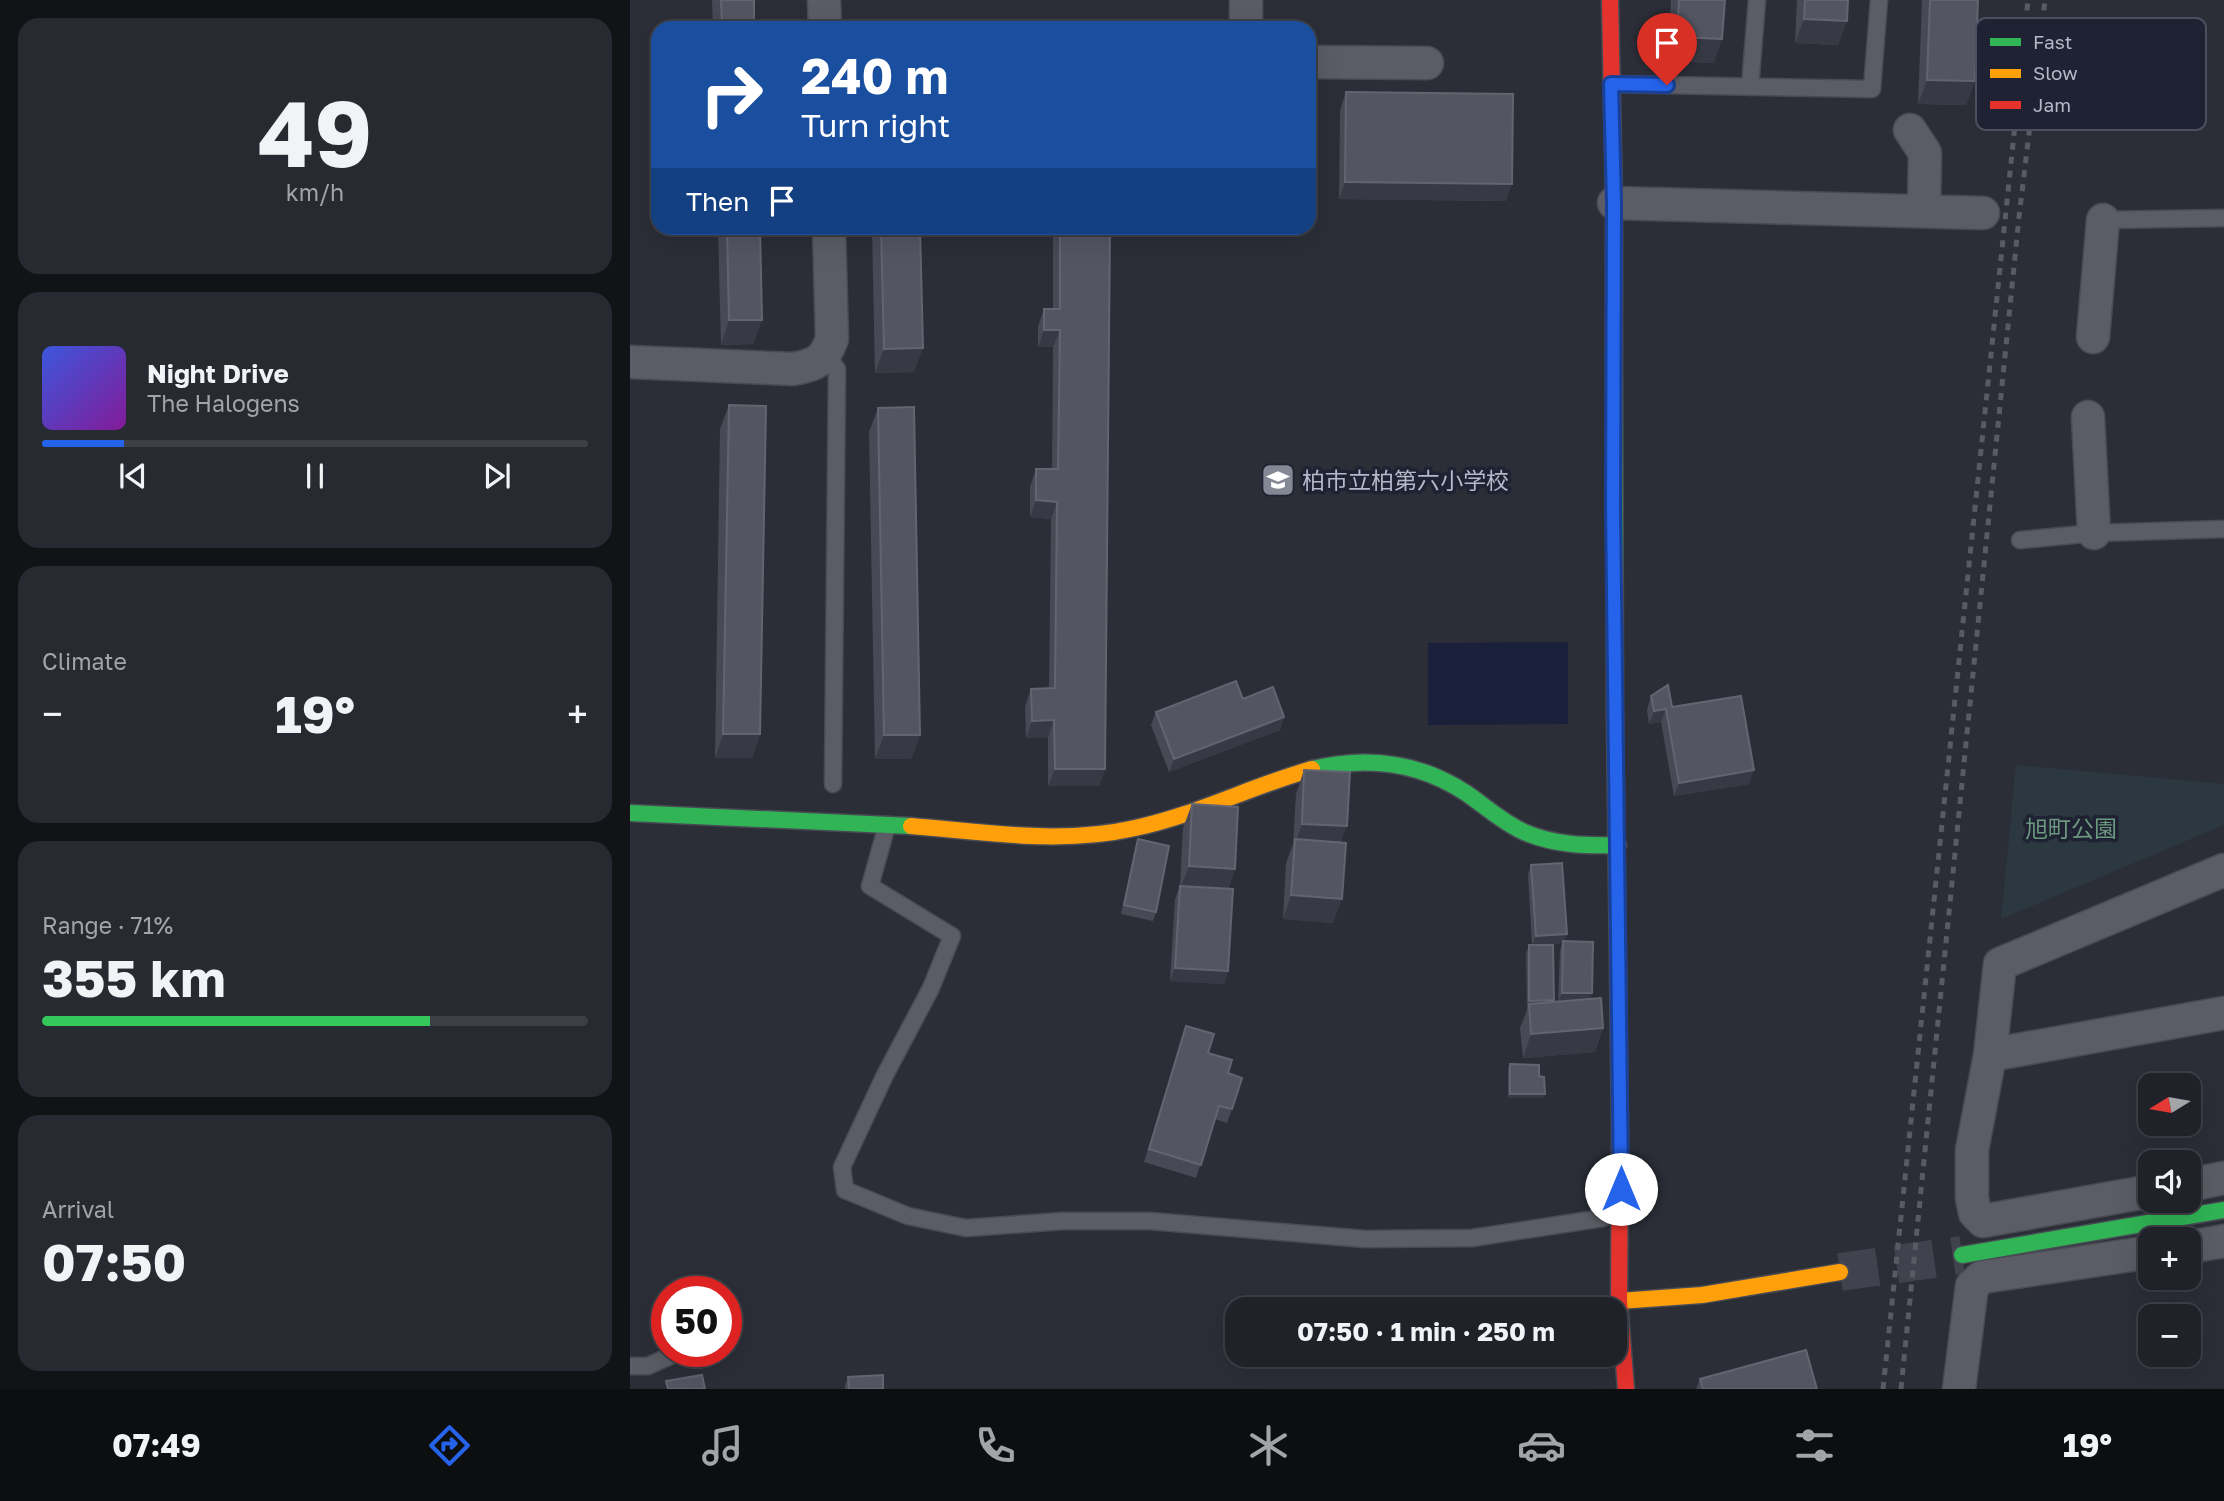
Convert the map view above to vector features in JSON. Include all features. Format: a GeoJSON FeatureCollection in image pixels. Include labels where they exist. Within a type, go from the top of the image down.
{"type":"FeatureCollection","features":[{"type":"Feature","properties":{"kind":"street"},"geometry":{"type":"LineString","coordinates":[[824,0],[824,21]]}},
{"type":"Feature","properties":{"kind":"street"},"geometry":{"type":"LineString","coordinates":[[1246,0],[1246,21]]}},
{"type":"Feature","properties":{"kind":"street"},"geometry":{"type":"LineString","coordinates":[[1610,0],[1614,203],[1613,507],[1618,845],[1619,1297]]}},
{"type":"Feature","properties":{"kind":"street"},"geometry":{"type":"LineString","coordinates":[[1316,62],[1427,63]]}},
{"type":"Feature","properties":{"kind":"street"},"geometry":{"type":"LineString","coordinates":[[1910,130],[1925,153],[1924,211]]}},
{"type":"Feature","properties":{"kind":"street"},"geometry":{"type":"LineString","coordinates":[[1614,203],[1983,212]]}},
{"type":"Feature","properties":{"kind":"street"},"geometry":{"type":"LineString","coordinates":[[2092,337],[2103,220]]}},
{"type":"Feature","properties":{"kind":"street"},"geometry":{"type":"LineString","coordinates":[[630,362],[793,369],[810,366],[826,355],[832,339],[829,235]]}},
{"type":"Feature","properties":{"kind":"street"},"geometry":{"type":"LineString","coordinates":[[2088,417],[2094,533]]}},
{"type":"Feature","properties":{"kind":"street"},"geometry":{"type":"LineString","coordinates":[[630,813],[1081,835],[1116,832],[1213,803],[1291,773],[1335,764],[1379,762],[1414,770],[1452,785],[1519,830],[1542,839],[1566,844],[1618,845]]}},
{"type":"Feature","properties":{"kind":"street"},"geometry":{"type":"LineString","coordinates":[[2138,1193],[1983,1221],[1975,1213],[1972,1198],[1972,1150],[1990,1055],[2000,964],[2224,870]]}},
{"type":"Feature","properties":{"kind":"street"},"geometry":{"type":"LineString","coordinates":[[1990,1055],[2224,1013]]}},
{"type":"Feature","properties":{"kind":"street"},"geometry":{"type":"LineString","coordinates":[[2201,1183],[2224,1178]]}},
{"type":"Feature","properties":{"kind":"street"},"geometry":{"type":"LineString","coordinates":[[1962,1255],[2224,1210]]}},
{"type":"Feature","properties":{"kind":"street"},"geometry":{"type":"LineString","coordinates":[[2201,1245],[2224,1241]]}},
{"type":"Feature","properties":{"kind":"street"},"geometry":{"type":"LineString","coordinates":[[1959,1389],[1972,1286],[1982,1277],[2138,1254]]}},
{"type":"Feature","properties":{"kind":"street"},"geometry":{"type":"LineString","coordinates":[[1627,1301],[1654,1302],[1840,1272]]}},
{"type":"Feature","properties":{"kind":"street"},"geometry":{"type":"LineString","coordinates":[[1624,1367],[1626,1389]]}},
{"type":"Feature","properties":{"kind":"lane"},"geometry":{"type":"LineString","coordinates":[[1750,87],[1757,0]]}},
{"type":"Feature","properties":{"kind":"lane"},"geometry":{"type":"LineString","coordinates":[[1611,84],[1872,89],[1879,0]]}},
{"type":"Feature","properties":{"kind":"lane"},"geometry":{"type":"LineString","coordinates":[[2103,220],[2224,218]]}},
{"type":"Feature","properties":{"kind":"lane"},"geometry":{"type":"LineString","coordinates":[[826,355],[836,369],[833,784]]}},
{"type":"Feature","properties":{"kind":"lane"},"geometry":{"type":"LineString","coordinates":[[2020,540],[2094,533],[2224,529]]}},
{"type":"Feature","properties":{"kind":"lane"},"geometry":{"type":"LineString","coordinates":[[887,825],[870,886],[952,936],[931,988],[885,1075],[842,1167],[845,1190],[908,1216],[966,1228],[1063,1221],[1150,1221],[1365,1239],[1472,1238],[1603,1218]]}},
{"type":"Feature","properties":{"kind":"lane"},"geometry":{"type":"LineString","coordinates":[[630,1366],[651,1365]]}},
{"type":"Feature","properties":{"kind":"green space","name":"旭町公園"},"geometry":{"type":"Polygon","coordinates":[[[2016,765],[2224,784],[2224,825],[2001,919],[2016,765]]]}},
{"type":"Feature","properties":{"kind":"water"},"geometry":{"type":"Polygon","coordinates":[[[1568,642],[1568,724],[1428,725],[1428,643],[1568,642]]]}},
{"type":"Feature","properties":{"kind":"building"},"geometry":{"type":"Polygon","coordinates":[[[721,0],[754,0],[754,21],[722,21],[721,0]]]}},
{"type":"Feature","properties":{"kind":"building"},"geometry":{"type":"Polygon","coordinates":[[[1679,0],[1725,0],[1722,39],[1677,37],[1679,0]]]}},
{"type":"Feature","properties":{"kind":"building"},"geometry":{"type":"Polygon","coordinates":[[[1805,0],[1848,0],[1847,21],[1804,19],[1805,0]]]}},
{"type":"Feature","properties":{"kind":"building"},"geometry":{"type":"Polygon","coordinates":[[[1930,0],[1978,0],[1975,81],[1927,80],[1930,0]]]}},
{"type":"Feature","properties":{"kind":"building"},"geometry":{"type":"Polygon","coordinates":[[[1346,92],[1513,94],[1512,184],[1345,182],[1346,92]]]}},
{"type":"Feature","properties":{"kind":"building"},"geometry":{"type":"Polygon","coordinates":[[[727,235],[760,235],[762,320],[729,320],[727,235]]]}},
{"type":"Feature","properties":{"kind":"building"},"geometry":{"type":"Polygon","coordinates":[[[881,235],[920,235],[923,348],[884,349],[881,235]]]}},
{"type":"Feature","properties":{"kind":"building"},"geometry":{"type":"Polygon","coordinates":[[[1060,235],[1110,235],[1105,769],[1055,769],[1054,720],[1032,721],[1031,689],[1055,688],[1057,502],[1036,500],[1036,469],[1058,469],[1060,330],[1044,330],[1044,309],[1060,309],[1060,235]]]}},
{"type":"Feature","properties":{"kind":"building"},"geometry":{"type":"Polygon","coordinates":[[[729,405],[766,406],[760,734],[723,734],[729,405]]]}},
{"type":"Feature","properties":{"kind":"building"},"geometry":{"type":"Polygon","coordinates":[[[914,407],[920,735],[884,735],[878,408],[914,407]]]}},
{"type":"Feature","properties":{"kind":"building"},"geometry":{"type":"Polygon","coordinates":[[[1236,681],[1243,699],[1273,687],[1284,717],[1174,759],[1156,712],[1236,681]]]}},
{"type":"Feature","properties":{"kind":"building"},"geometry":{"type":"Polygon","coordinates":[[[1668,685],[1672,707],[1741,696],[1754,770],[1679,783],[1666,709],[1654,711],[1651,696],[1668,685]]]}},
{"type":"Feature","properties":{"kind":"building"},"geometry":{"type":"Polygon","coordinates":[[[1304,770],[1350,772],[1347,826],[1302,824],[1304,770]]]}},
{"type":"Feature","properties":{"kind":"building"},"geometry":{"type":"Polygon","coordinates":[[[1192,804],[1238,807],[1235,869],[1189,866],[1192,804]]]}},
{"type":"Feature","properties":{"kind":"building"},"geometry":{"type":"Polygon","coordinates":[[[1138,839],[1169,846],[1156,912],[1124,905],[1138,839]]]}},
{"type":"Feature","properties":{"kind":"building"},"geometry":{"type":"Polygon","coordinates":[[[1295,839],[1346,843],[1342,899],[1291,895],[1295,839]]]}},
{"type":"Feature","properties":{"kind":"building"},"geometry":{"type":"Polygon","coordinates":[[[1562,863],[1567,934],[1536,936],[1531,865],[1562,863]]]}},
{"type":"Feature","properties":{"kind":"building"},"geometry":{"type":"Polygon","coordinates":[[[1180,886],[1233,889],[1228,971],[1175,968],[1180,886]]]}},
{"type":"Feature","properties":{"kind":"building"},"geometry":{"type":"Polygon","coordinates":[[[1563,941],[1593,942],[1592,993],[1562,993],[1563,941]]]}},
{"type":"Feature","properties":{"kind":"building"},"geometry":{"type":"Polygon","coordinates":[[[1529,945],[1553,945],[1554,1000],[1529,1001],[1529,945]]]}},
{"type":"Feature","properties":{"kind":"building"},"geometry":{"type":"Polygon","coordinates":[[[1601,998],[1603,1028],[1531,1034],[1529,1004],[1601,998]]]}},
{"type":"Feature","properties":{"kind":"building"},"geometry":{"type":"Polygon","coordinates":[[[1186,1026],[1214,1034],[1208,1053],[1232,1060],[1228,1073],[1242,1078],[1232,1109],[1219,1106],[1201,1165],[1149,1149],[1186,1026]]]}},
{"type":"Feature","properties":{"kind":"building"},"geometry":{"type":"Polygon","coordinates":[[[1510,1064],[1539,1065],[1539,1076],[1544,1077],[1545,1094],[1510,1094],[1510,1064]]]}},
{"type":"Feature","properties":{"kind":"building"},"geometry":{"type":"Polygon","coordinates":[[[1806,1350],[1817,1389],[1703,1389],[1700,1379],[1806,1350]]]}},
{"type":"Feature","properties":{"kind":"building"},"geometry":{"type":"Polygon","coordinates":[[[702,1375],[705,1389],[668,1389],[666,1381],[702,1375]]]}},
{"type":"Feature","properties":{"kind":"building"},"geometry":{"type":"Polygon","coordinates":[[[883,1375],[883,1389],[849,1389],[848,1377],[883,1375]]]}},
{"type":"Feature","properties":{"kind":"tunnel"},"geometry":{"type":"LineString","coordinates":[[1840,1272],[1962,1255]]}},
{"type":"Feature","properties":{"kind":"railway"},"geometry":{"type":"LineString","coordinates":[[2026,18],[2028,0]]}},
{"type":"Feature","properties":{"kind":"railway"},"geometry":{"type":"LineString","coordinates":[[2043,18],[2045,0]]}},
{"type":"Feature","properties":{"kind":"railway"},"geometry":{"type":"LineString","coordinates":[[1883,1389],[2014,130]]}},
{"type":"Feature","properties":{"kind":"railway"},"geometry":{"type":"LineString","coordinates":[[1901,1389],[2029,130]]}},
{"type":"Feature","properties":{"kind":"traffic: fast"},"geometry":{"type":"LineString","coordinates":[[1614,350],[1615,719]]}},
{"type":"Feature","properties":{"kind":"traffic: fast"},"geometry":{"type":"LineString","coordinates":[[1312,769],[1352,763],[1392,764],[1411,768],[1430,774],[1466,793],[1508,824],[1524,832],[1570,844],[1618,845]]}},
{"type":"Feature","properties":{"kind":"traffic: fast"},"geometry":{"type":"LineString","coordinates":[[630,813],[911,826]]}},
{"type":"Feature","properties":{"kind":"traffic: fast"},"geometry":{"type":"LineString","coordinates":[[1962,1255],[2224,1210]]}},
{"type":"Feature","properties":{"kind":"traffic: slow"},"geometry":{"type":"LineString","coordinates":[[1615,719],[1620,1129]]}},
{"type":"Feature","properties":{"kind":"traffic: slow"},"geometry":{"type":"LineString","coordinates":[[911,826],[1023,836],[1107,833],[1180,816],[1312,769]]}},
{"type":"Feature","properties":{"kind":"traffic: slow"},"geometry":{"type":"LineString","coordinates":[[1627,1300],[1702,1295],[1840,1272]]}},
{"type":"Feature","properties":{"kind":"traffic: jam"},"geometry":{"type":"LineString","coordinates":[[1610,0],[1614,350]]}},
{"type":"Feature","properties":{"kind":"traffic: jam"},"geometry":{"type":"LineString","coordinates":[[1620,1129],[1619,1301],[1626,1389]]}},
{"type":"Feature","properties":{"kind":"place","name":"柏市立柏第六小学校"},"geometry":{"type":"Point","coordinates":[1278,480]}},
{"type":"Feature","properties":{"kind":"route"},"geometry":{"type":"LineString","coordinates":[[1621,1189],[1611,84],[1667,85]]}}]}
